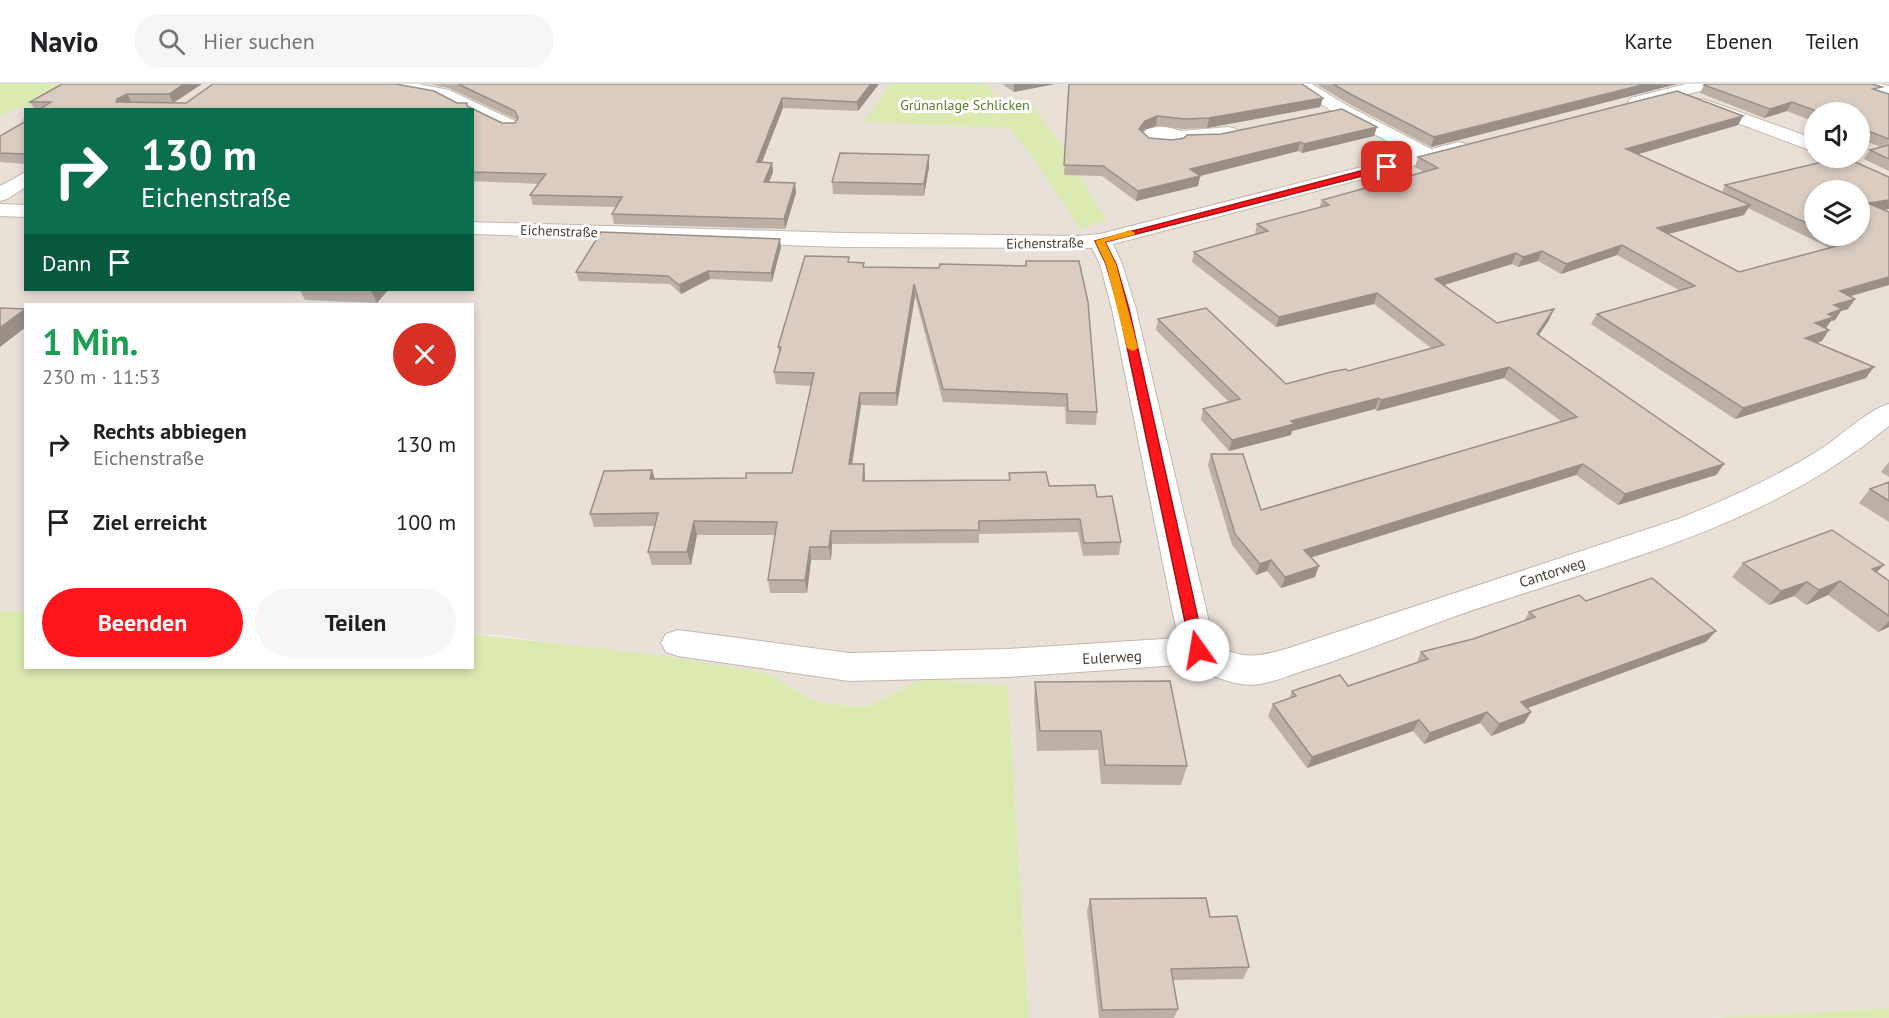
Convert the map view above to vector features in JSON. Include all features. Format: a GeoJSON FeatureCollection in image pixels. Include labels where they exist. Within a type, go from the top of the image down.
{"type":"FeatureCollection","features":[{"type":"Feature","properties":{"kind":"street"},"geometry":{"type":"LineString","coordinates":[[391,84],[442,94],[472,108]]}},
{"type":"Feature","properties":{"kind":"street"},"geometry":{"type":"LineString","coordinates":[[1300,84],[1342,110],[1429,156]]}},
{"type":"Feature","properties":{"kind":"street"},"geometry":{"type":"LineString","coordinates":[[1618,107],[1706,84]]}},
{"type":"Feature","properties":{"kind":"street"},"geometry":{"type":"LineString","coordinates":[[1862,84],[1889,92]]}},
{"type":"Feature","properties":{"kind":"street"},"geometry":{"type":"LineString","coordinates":[[1674,92],[1804,142]]}},
{"type":"Feature","properties":{"kind":"street"},"geometry":{"type":"LineString","coordinates":[[474,109],[510,126]]}},
{"type":"Feature","properties":{"kind":"street"},"geometry":{"type":"LineString","coordinates":[[1320,115],[1342,110]]}},
{"type":"Feature","properties":{"kind":"street"},"geometry":{"type":"LineString","coordinates":[[1176,137],[1219,135],[1246,129]]}},
{"type":"Feature","properties":{"kind":"street","name":"Eichenstraße"},"geometry":{"type":"LineString","coordinates":[[474,228],[998,243],[1063,244],[1100,241],[1475,144]]}},
{"type":"Feature","properties":{"kind":"street"},"geometry":{"type":"LineString","coordinates":[[0,195],[24,179]]}},
{"type":"Feature","properties":{"kind":"street"},"geometry":{"type":"LineString","coordinates":[[0,210],[24,211]]}},
{"type":"Feature","properties":{"kind":"street"},"geometry":{"type":"LineString","coordinates":[[1100,241],[1111,264],[1124,309],[1198,650]]}},
{"type":"Feature","properties":{"kind":"street","name":"Cantorweg"},"geometry":{"type":"LineString","coordinates":[[1198,650],[1209,659],[1242,672],[1260,670],[1699,523],[1780,485],[1826,460],[1850,445],[1889,412]]}},
{"type":"Feature","properties":{"kind":"street","name":"Eulerweg"},"geometry":{"type":"LineString","coordinates":[[678,643],[849,668],[1008,663],[1198,650]]}},
{"type":"Feature","properties":{"kind":"shaded area"},"geometry":{"type":"Polygon","coordinates":[[[0,84],[1889,84],[1889,1008],[1711,1018],[1029,1018],[1008,686],[922,679],[867,707],[817,702],[766,673],[497,635],[474,634],[474,303],[24,303],[24,613],[0,611],[0,84]]]}},
{"type":"Feature","properties":{"kind":"green space"},"geometry":{"type":"Polygon","coordinates":[[[0,84],[68,84],[29,107],[20,106],[0,117],[0,84]]]}},
{"type":"Feature","properties":{"kind":"green space","name":"Grünanlage Schlicken"},"geometry":{"type":"Polygon","coordinates":[[[891,84],[986,84],[1001,103],[1034,107],[1061,146],[1084,147],[1067,157],[1107,221],[1080,229],[1033,158],[1010,128],[864,122],[891,84]]]}},
{"type":"Feature","properties":{"kind":"green space"},"geometry":{"type":"Polygon","coordinates":[[[0,611],[24,613],[24,669],[474,669],[474,634],[652,654],[766,673],[817,702],[866,707],[922,679],[1008,686],[1029,1018],[0,1018],[0,611]]]}},
{"type":"Feature","properties":{"kind":"green space"},"geometry":{"type":"Polygon","coordinates":[[[1889,1008],[1889,1018],[1711,1018],[1889,1008]]]}},
{"type":"Feature","properties":{"kind":"building"},"geometry":{"type":"Polygon","coordinates":[[[62,84],[184,84],[169,94],[127,94],[117,99],[116,102],[186,103],[213,84],[396,84],[434,91],[457,103],[467,103],[467,106],[471,108],[42,108],[51,102],[30,102],[62,84]]]}},
{"type":"Feature","properties":{"kind":"building"},"geometry":{"type":"Polygon","coordinates":[[[458,84],[871,84],[857,102],[782,98],[757,162],[772,163],[764,182],[795,183],[784,219],[612,214],[622,197],[530,195],[546,174],[474,172],[474,109],[502,123],[515,123],[518,118],[515,111],[458,84]]]}},
{"type":"Feature","properties":{"kind":"building"},"geometry":{"type":"Polygon","coordinates":[[[1069,84],[1302,84],[1323,98],[1209,118],[1185,119],[1157,116],[1145,121],[1139,129],[1149,138],[1172,140],[1184,138],[1187,135],[1221,134],[1342,109],[1377,127],[1304,144],[1300,142],[1190,169],[1200,176],[1138,191],[1103,166],[1064,165],[1069,84]]]}},
{"type":"Feature","properties":{"kind":"building"},"geometry":{"type":"Polygon","coordinates":[[[1333,84],[1646,84],[1434,137],[1333,84]]]}},
{"type":"Feature","properties":{"kind":"building"},"geometry":{"type":"Polygon","coordinates":[[[1872,84],[1882,87],[1873,89],[1889,94],[1889,139],[1870,132],[1870,102],[1804,102],[1804,106],[1792,102],[1770,109],[1704,85],[1872,84]]]}},
{"type":"Feature","properties":{"kind":"building"},"geometry":{"type":"Polygon","coordinates":[[[1677,91],[1743,116],[1626,149],[1750,205],[1657,228],[1739,272],[1837,246],[1870,246],[1870,204],[1889,212],[1889,277],[1840,291],[1855,299],[1834,305],[1842,309],[1828,314],[1834,317],[1815,323],[1829,330],[1805,338],[1874,367],[1743,408],[1597,314],[1695,286],[1622,245],[1566,264],[1542,251],[1523,257],[1516,253],[1435,279],[1497,323],[1554,309],[1537,334],[1724,464],[1625,494],[1583,464],[1304,550],[1319,566],[1285,577],[1271,560],[1260,564],[1235,534],[1211,454],[1243,454],[1261,510],[1577,417],[1509,367],[1291,421],[1294,424],[1232,440],[1203,409],[1240,399],[1158,319],[1206,308],[1286,384],[1331,372],[1346,369],[1348,371],[1444,345],[1377,293],[1279,317],[1194,252],[1268,231],[1257,224],[1329,205],[1322,200],[1438,168],[1418,157],[1677,91]]]}},
{"type":"Feature","properties":{"kind":"building"},"geometry":{"type":"Polygon","coordinates":[[[24,122],[24,154],[0,153],[0,136],[24,122]]]}},
{"type":"Feature","properties":{"kind":"building"},"geometry":{"type":"Polygon","coordinates":[[[1889,145],[1889,159],[1870,150],[1889,145]]]}},
{"type":"Feature","properties":{"kind":"building"},"geometry":{"type":"Polygon","coordinates":[[[840,153],[929,155],[924,184],[832,182],[840,153]]]}},
{"type":"Feature","properties":{"kind":"building"},"geometry":{"type":"Polygon","coordinates":[[[1804,166],[1869,168],[1889,177],[1889,200],[1870,203],[1870,180],[1804,180],[1804,222],[1725,185],[1804,166]]]}},
{"type":"Feature","properties":{"kind":"building"},"geometry":{"type":"Polygon","coordinates":[[[601,232],[780,239],[771,273],[708,271],[679,285],[668,276],[576,272],[601,232]]]}},
{"type":"Feature","properties":{"kind":"building"},"geometry":{"type":"Polygon","coordinates":[[[805,256],[849,257],[848,262],[864,263],[863,267],[939,268],[940,264],[1026,266],[1026,261],[1079,261],[1088,302],[1097,412],[1068,411],[1067,394],[943,389],[914,284],[896,393],[860,393],[849,464],[864,464],[863,481],[1010,480],[1009,473],[1046,472],[1049,486],[1095,485],[1097,497],[1112,496],[1121,542],[1084,543],[1080,519],[979,521],[979,530],[831,531],[829,547],[810,547],[805,580],[768,580],[777,522],[694,521],[687,552],[648,552],[658,513],[590,514],[604,471],[652,470],[650,479],[746,478],[746,473],[792,473],[814,373],[774,372],[781,347],[778,347],[805,256]]]}},
{"type":"Feature","properties":{"kind":"building"},"geometry":{"type":"Polygon","coordinates":[[[0,308],[24,309],[24,310],[0,328],[0,308]]]}},
{"type":"Feature","properties":{"kind":"building"},"geometry":{"type":"Polygon","coordinates":[[[1889,482],[1889,501],[1870,489],[1889,482]]]}},
{"type":"Feature","properties":{"kind":"building"},"geometry":{"type":"Polygon","coordinates":[[[1832,530],[1884,565],[1872,569],[1889,581],[1889,616],[1840,581],[1819,590],[1807,582],[1781,591],[1743,563],[1832,530]]]}},
{"type":"Feature","properties":{"kind":"building"},"geometry":{"type":"Polygon","coordinates":[[[1652,578],[1716,631],[1521,702],[1531,712],[1499,724],[1487,712],[1430,733],[1419,720],[1312,757],[1273,704],[1296,696],[1292,691],[1340,675],[1348,686],[1428,659],[1421,652],[1473,639],[1535,617],[1529,612],[1579,595],[1586,601],[1652,578]]]}},
{"type":"Feature","properties":{"kind":"building"},"geometry":{"type":"Polygon","coordinates":[[[1170,681],[1187,766],[1105,765],[1101,731],[1040,731],[1035,682],[1170,681]]]}},
{"type":"Feature","properties":{"kind":"building"},"geometry":{"type":"Polygon","coordinates":[[[1206,898],[1210,917],[1237,916],[1249,967],[1171,969],[1178,1009],[1102,1010],[1090,899],[1206,898]]]}},
{"type":"Feature","properties":{"kind":"slow traffic"},"geometry":{"type":"LineString","coordinates":[[1130,233],[1100,241],[1111,264],[1133,348]]}},
{"type":"Feature","properties":{"kind":"route"},"geometry":{"type":"LineString","coordinates":[[1198,650],[1168,522],[1124,309],[1111,264],[1100,241],[1387,167]]}}]}
